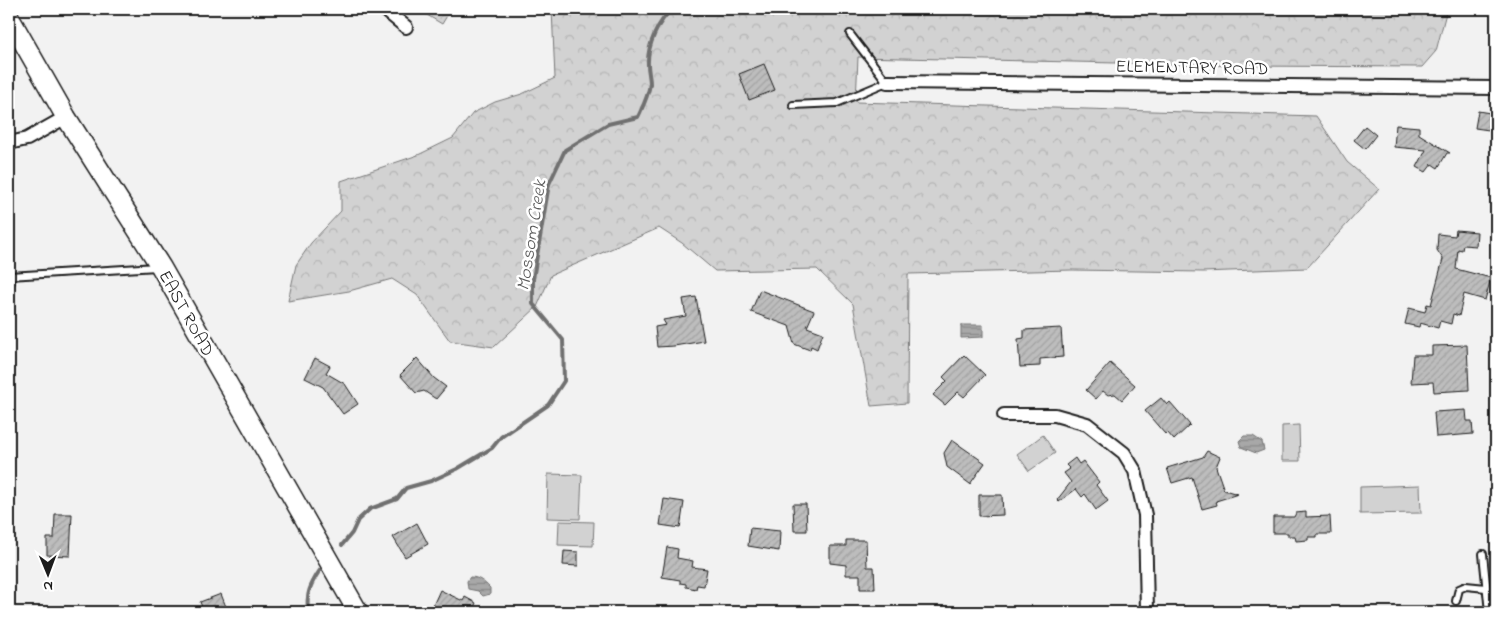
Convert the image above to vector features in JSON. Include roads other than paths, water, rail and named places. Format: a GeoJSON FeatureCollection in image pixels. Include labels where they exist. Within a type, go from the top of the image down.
{"type":"FeatureCollection","features":[{"type":"Feature","properties":{"kind":"main road","name":"EAST ROAD"},"geometry":{"type":"LineString","coordinates":[[9,17],[66,117],[161,267],[358,612]]}},
{"type":"Feature","properties":{"kind":"street"},"geometry":{"type":"LineString","coordinates":[[384,9],[406,27]]}},
{"type":"Feature","properties":{"kind":"street","name":"ELEMENTARY ROAD"},"geometry":{"type":"LineString","coordinates":[[887,82],[1496,88]]}},
{"type":"Feature","properties":{"kind":"street"},"geometry":{"type":"LineString","coordinates":[[9,143],[27,139],[66,117]]}},
{"type":"Feature","properties":{"kind":"street"},"geometry":{"type":"LineString","coordinates":[[1004,415],[1055,415],[1087,424],[1124,453],[1135,471],[1145,515],[1147,612]]}},
{"type":"Feature","properties":{"kind":"lane"},"geometry":{"type":"LineString","coordinates":[[793,105],[837,102],[887,82],[850,34]]}},
{"type":"Feature","properties":{"kind":"lane"},"geometry":{"type":"LineString","coordinates":[[9,276],[161,267]]}},
{"type":"Feature","properties":{"kind":"lane"},"geometry":{"type":"LineString","coordinates":[[1483,554],[1489,612]]}},
{"type":"Feature","properties":{"kind":"lane"},"geometry":{"type":"LineString","coordinates":[[1456,601],[1459,589],[1466,586],[1496,595]]}},
{"type":"Feature","properties":{"kind":"waterway","name":"Mossom Creek"},"geometry":{"type":"LineString","coordinates":[[342,545],[352,533],[358,520],[370,509],[397,499],[406,488],[431,481],[457,469],[492,448],[501,437],[548,405],[564,381],[563,340],[533,304],[533,279],[549,184],[565,150],[608,124],[638,117],[647,97],[650,84],[648,58],[654,34],[673,9]]}},
{"type":"Feature","properties":{"kind":"waterway"},"geometry":{"type":"LineString","coordinates":[[9,283],[14,283]]}},
{"type":"Feature","properties":{"kind":"waterway","name":"Mossom Creek"},"geometry":{"type":"LineString","coordinates":[[308,612],[310,590],[320,570]]}}]}
